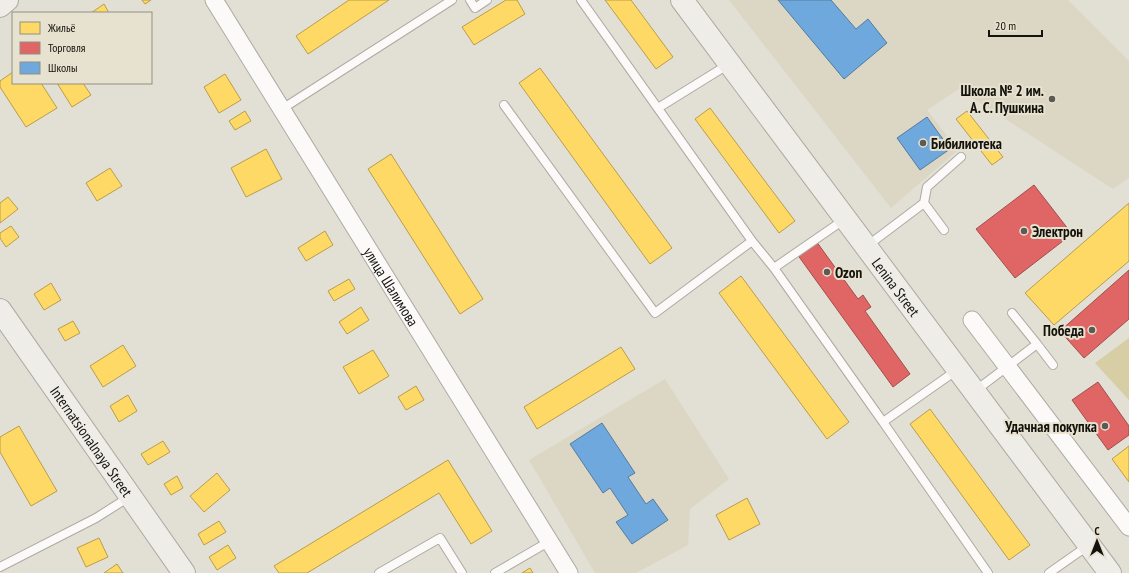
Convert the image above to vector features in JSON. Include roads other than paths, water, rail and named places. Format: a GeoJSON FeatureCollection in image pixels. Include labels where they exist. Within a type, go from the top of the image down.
{"type":"FeatureCollection","features":[{"type":"Feature","properties":{"kind":"street"},"geometry":{"type":"LineString","coordinates":[[0,6],[7,0]]}},
{"type":"Feature","properties":{"kind":"street","name":"улица Шалимова"},"geometry":{"type":"LineString","coordinates":[[214,0],[569,573]]}},
{"type":"Feature","properties":{"kind":"street","name":"Lenina Street"},"geometry":{"type":"LineString","coordinates":[[682,0],[1110,573]]}},
{"type":"Feature","properties":{"kind":"street","name":"Internatsionalnaya Street"},"geometry":{"type":"LineString","coordinates":[[0,310],[184,573]]}},
{"type":"Feature","properties":{"kind":"street"},"geometry":{"type":"LineString","coordinates":[[972,320],[1129,527]]}},
{"type":"Feature","properties":{"kind":"lane"},"geometry":{"type":"LineString","coordinates":[[282,109],[452,0]]}},
{"type":"Feature","properties":{"kind":"lane"},"geometry":{"type":"LineString","coordinates":[[470,0],[475,8],[487,0]]}},
{"type":"Feature","properties":{"kind":"lane"},"geometry":{"type":"LineString","coordinates":[[581,0],[752,241],[774,268],[988,573]]}},
{"type":"Feature","properties":{"kind":"lane"},"geometry":{"type":"LineString","coordinates":[[658,108],[730,63]]}},
{"type":"Feature","properties":{"kind":"lane"},"geometry":{"type":"LineString","coordinates":[[504,105],[655,313],[752,241]]}},
{"type":"Feature","properties":{"kind":"lane"},"geometry":{"type":"LineString","coordinates":[[866,247],[924,203],[927,188],[961,157]]}},
{"type":"Feature","properties":{"kind":"lane"},"geometry":{"type":"LineString","coordinates":[[924,203],[944,230]]}},
{"type":"Feature","properties":{"kind":"lane"},"geometry":{"type":"LineString","coordinates":[[774,268],[845,219]]}},
{"type":"Feature","properties":{"kind":"lane"},"geometry":{"type":"LineString","coordinates":[[1012,313],[1053,365]]}},
{"type":"Feature","properties":{"kind":"lane"},"geometry":{"type":"LineString","coordinates":[[974,392],[1037,344]]}},
{"type":"Feature","properties":{"kind":"lane"},"geometry":{"type":"LineString","coordinates":[[883,422],[957,370]]}},
{"type":"Feature","properties":{"kind":"lane"},"geometry":{"type":"LineString","coordinates":[[0,567],[96,518],[130,497]]}},
{"type":"Feature","properties":{"kind":"lane"},"geometry":{"type":"LineString","coordinates":[[379,573],[440,538],[462,573]]}},
{"type":"Feature","properties":{"kind":"lane"},"geometry":{"type":"LineString","coordinates":[[495,573],[550,541]]}},
{"type":"Feature","properties":{"kind":"lane"},"geometry":{"type":"LineString","coordinates":[[1049,573],[1090,545]]}},
{"type":"Feature","properties":{"kind":"place","name":"Школа № 2 им. А. С. Пушкина"},"geometry":{"type":"Point","coordinates":[1052,99]}},
{"type":"Feature","properties":{"kind":"place","name":"Бибилиотека"},"geometry":{"type":"Point","coordinates":[923,143]}},
{"type":"Feature","properties":{"kind":"place","name":"Электрон"},"geometry":{"type":"Point","coordinates":[1024,231]}},
{"type":"Feature","properties":{"kind":"place","name":"Ozon"},"geometry":{"type":"Point","coordinates":[827,272]}},
{"type":"Feature","properties":{"kind":"place","name":"Победа"},"geometry":{"type":"Point","coordinates":[1092,330]}},
{"type":"Feature","properties":{"kind":"place","name":"Удачная покупка"},"geometry":{"type":"Point","coordinates":[1105,426]}}]}
